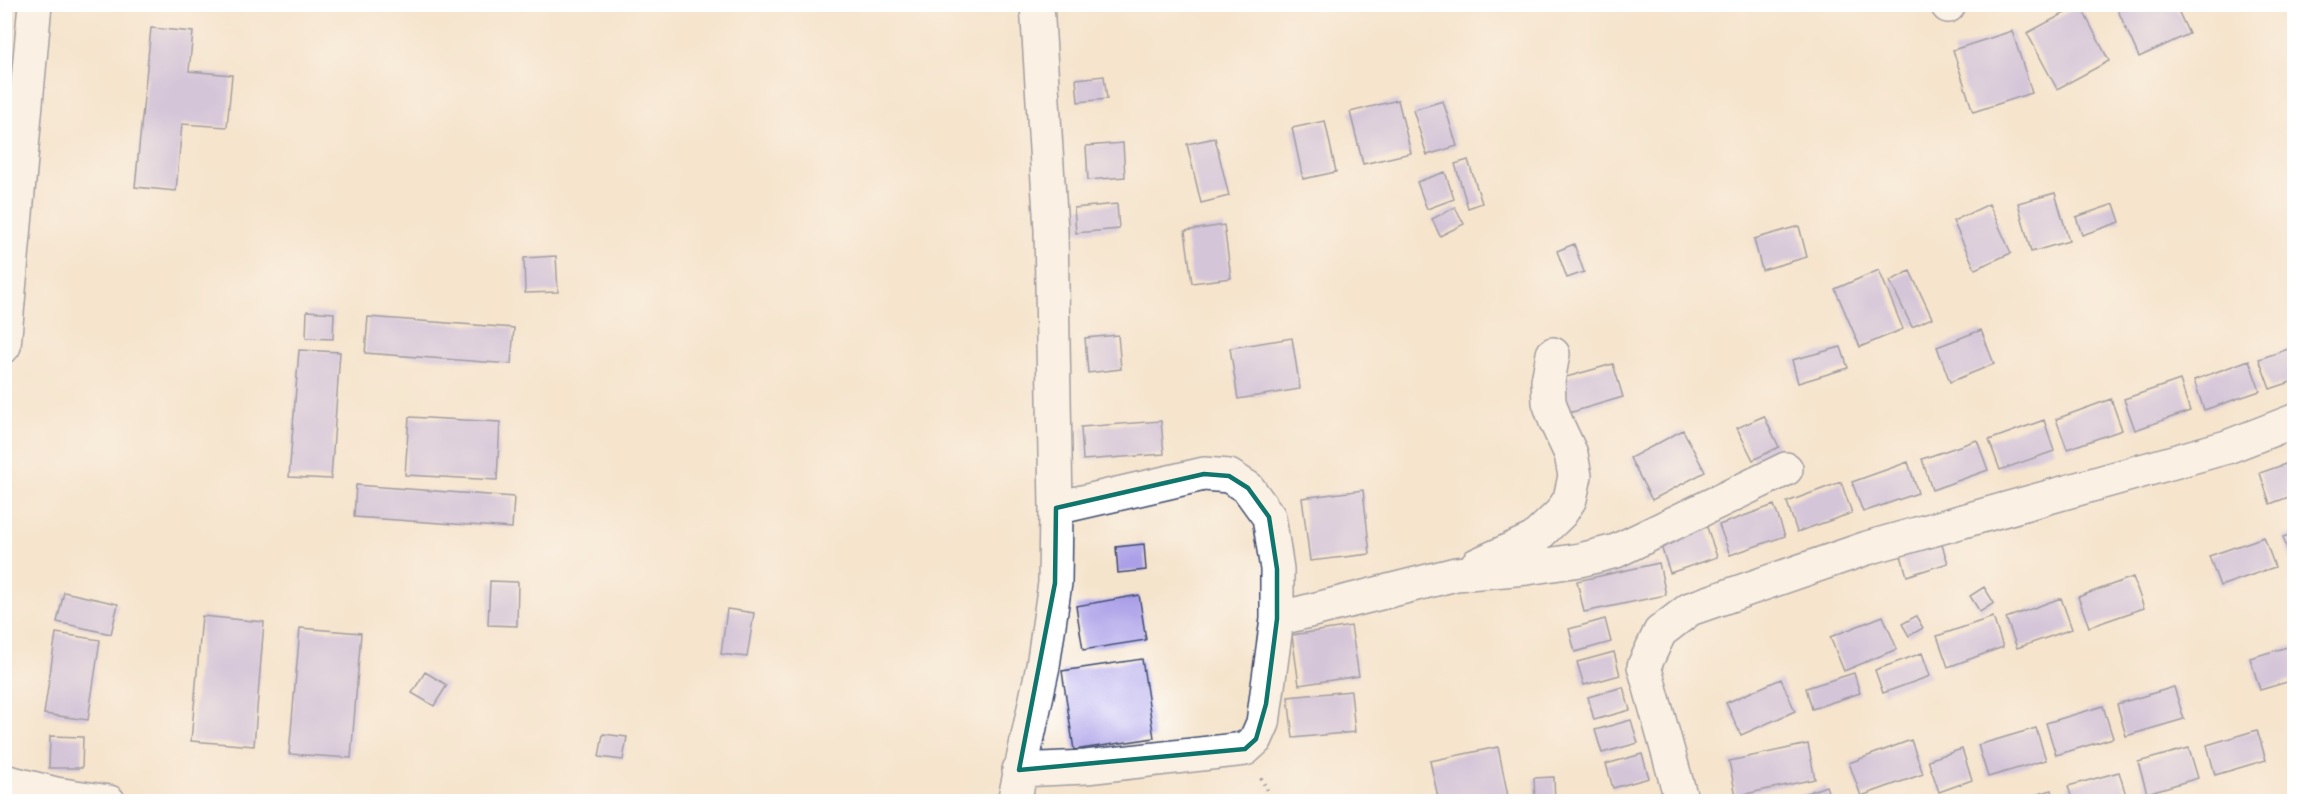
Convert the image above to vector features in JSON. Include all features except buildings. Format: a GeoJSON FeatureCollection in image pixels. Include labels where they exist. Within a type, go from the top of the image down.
{"type":"FeatureCollection","features":[{"type":"Feature","properties":{"kind":"main road"},"geometry":{"type":"LineString","coordinates":[[4,345],[35,4]]}},
{"type":"Feature","properties":{"kind":"main road"},"geometry":{"type":"LineString","coordinates":[[1037,4],[1051,230],[1056,508],[1055,583],[1042,666],[1017,786],[1086,767],[1245,749],[1256,739],[1263,723],[1277,619],[1276,569],[1269,517],[1248,488],[1229,476],[1204,474],[1056,508]]}},
{"type":"Feature","properties":{"kind":"main road"},"geometry":{"type":"LineString","coordinates":[[1456,574],[1534,539],[1561,513],[1570,499],[1575,476],[1571,454],[1549,402],[1548,381],[1553,354]]}},
{"type":"Feature","properties":{"kind":"main road"},"geometry":{"type":"LineString","coordinates":[[1682,801],[1644,666],[1660,632],[1690,609],[1867,548],[2227,447],[2295,421]]}},
{"type":"Feature","properties":{"kind":"main road"},"geometry":{"type":"LineString","coordinates":[[1277,619],[1456,574],[1527,568],[1580,560],[1616,551],[1786,469]]}},
{"type":"Feature","properties":{"kind":"main road"},"geometry":{"type":"LineString","coordinates":[[4,781],[57,794],[109,801]]}},
{"type":"Feature","properties":{"kind":"highlighted area"},"geometry":{"type":"Polygon","coordinates":[[[1204,474],[1229,476],[1248,488],[1269,517],[1277,569],[1277,619],[1266,704],[1256,739],[1245,749],[1019,770],[1055,583],[1056,508],[1204,474]]]}}]}
